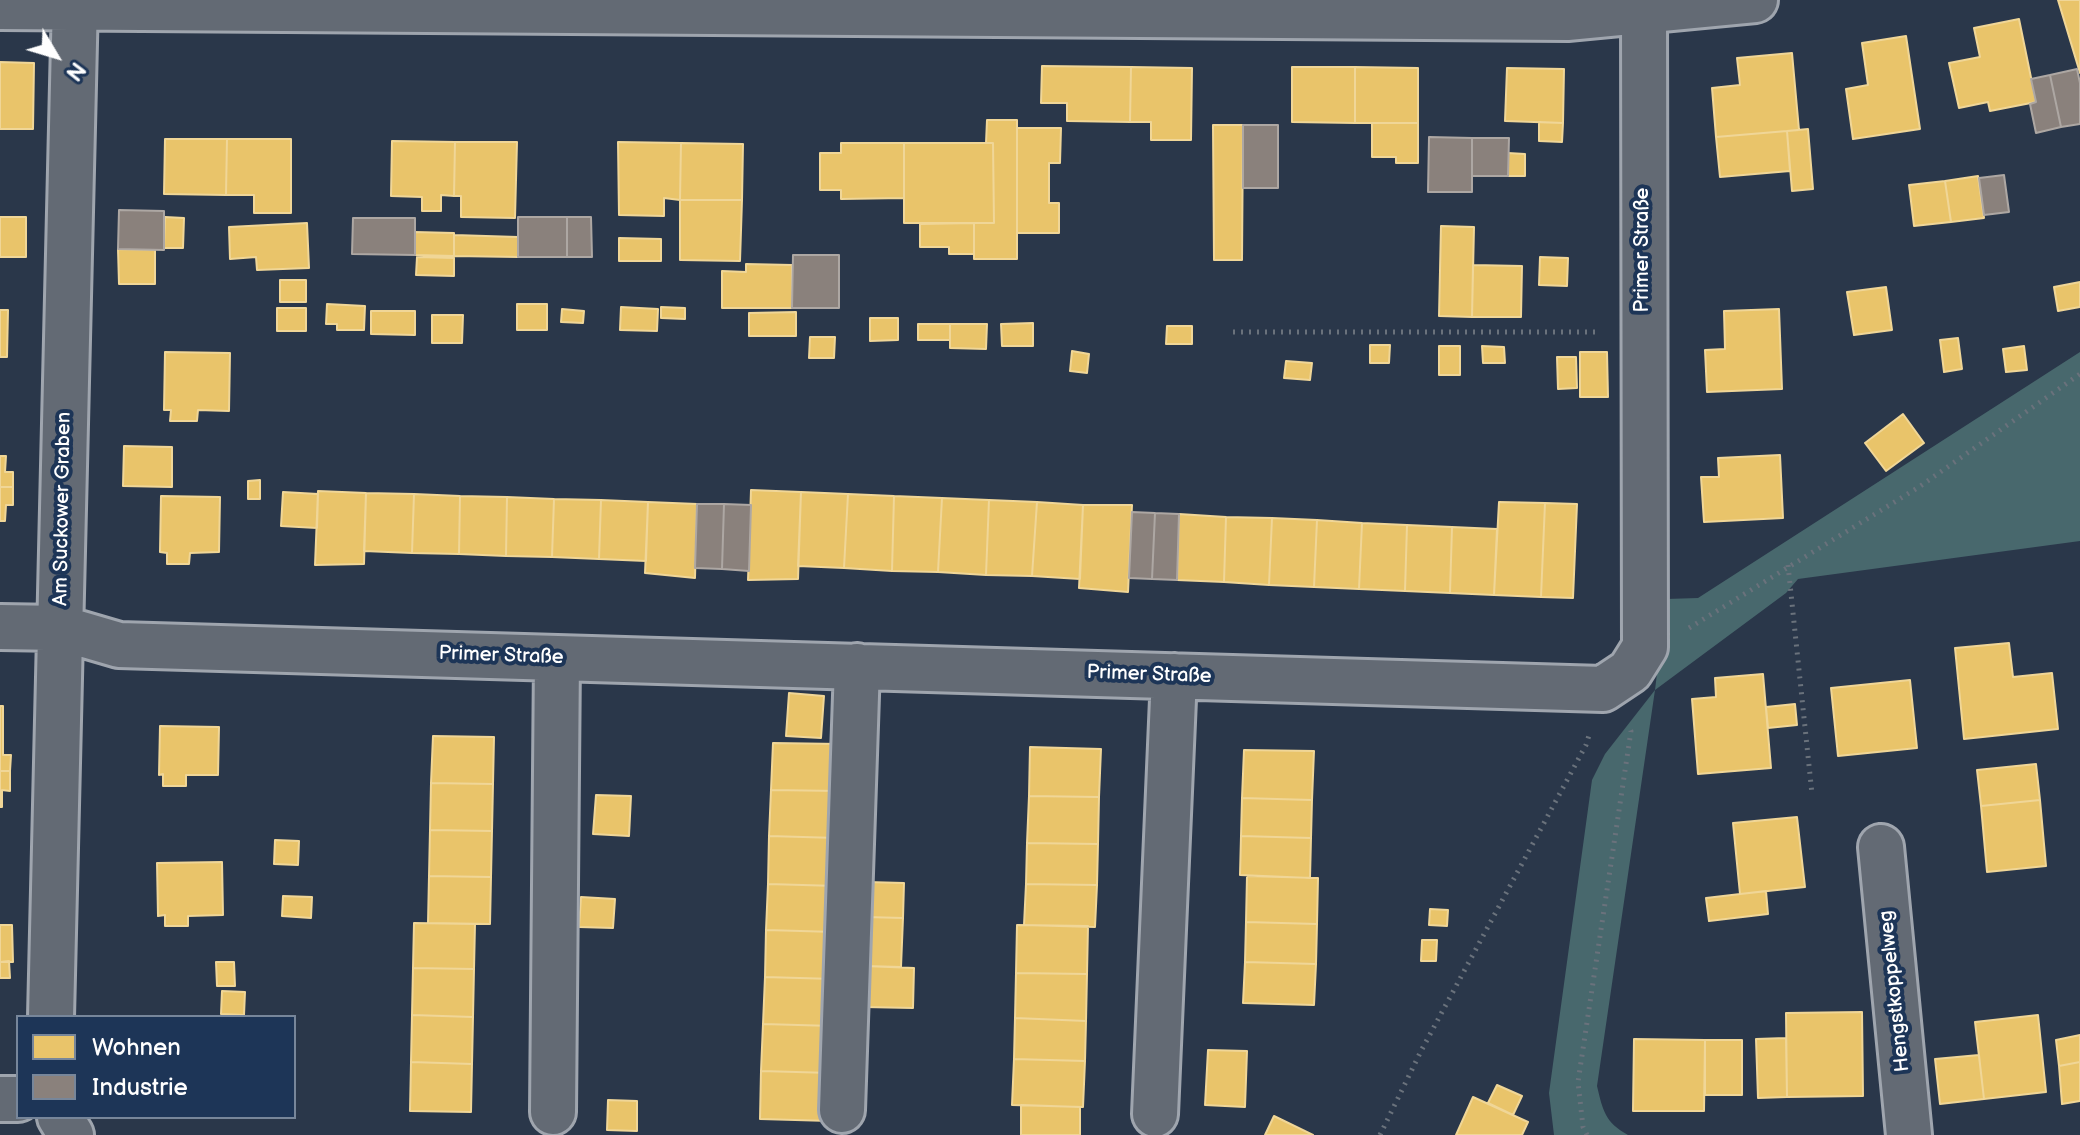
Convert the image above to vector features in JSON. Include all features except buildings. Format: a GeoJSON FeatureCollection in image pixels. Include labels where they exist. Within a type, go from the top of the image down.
{"type":"FeatureCollection","features":[{"type":"Feature","properties":{"kind":"street"},"geometry":{"type":"LineString","coordinates":[[0,7],[75,4],[1567,18],[1643,5],[1755,0]]}},
{"type":"Feature","properties":{"kind":"street","name":"Am Suckower Graben"},"geometry":{"type":"LineString","coordinates":[[51,1015],[75,4]]}},
{"type":"Feature","properties":{"kind":"street","name":"Primer Straße"},"geometry":{"type":"LineString","coordinates":[[1643,5],[1645,647]]}},
{"type":"Feature","properties":{"kind":"street","name":"Primer Straße"},"geometry":{"type":"LineString","coordinates":[[0,627],[61,628],[119,645],[1603,689]]}},
{"type":"Feature","properties":{"kind":"street"},"geometry":{"type":"LineString","coordinates":[[1603,689],[1630,671],[1645,647]]}},
{"type":"Feature","properties":{"kind":"street"},"geometry":{"type":"LineString","coordinates":[[553,1112],[557,658]]}},
{"type":"Feature","properties":{"kind":"street"},"geometry":{"type":"LineString","coordinates":[[842,1110],[857,666]]}},
{"type":"Feature","properties":{"kind":"street"},"geometry":{"type":"LineString","coordinates":[[1155,1114],[1174,676]]}},
{"type":"Feature","properties":{"kind":"street","name":"Hengstkoppelweg"},"geometry":{"type":"LineString","coordinates":[[1881,847],[1909,1135]]}},
{"type":"Feature","properties":{"kind":"path"},"geometry":{"type":"LineString","coordinates":[[1233,332],[1644,332]]}},
{"type":"Feature","properties":{"kind":"path"},"geometry":{"type":"LineString","coordinates":[[1645,647],[1679,634],[1919,487],[2080,374]]}},
{"type":"Feature","properties":{"kind":"path"},"geometry":{"type":"LineString","coordinates":[[1788,565],[1812,794]]}},
{"type":"Feature","properties":{"kind":"path"},"geometry":{"type":"LineString","coordinates":[[1380,1135],[1421,1051],[1586,745],[1603,689],[1621,706],[1631,731],[1578,1082],[1583,1127],[1587,1135]]}},
{"type":"Feature","properties":{"kind":"green space"},"geometry":{"type":"Polygon","coordinates":[[[2080,352],[2080,541],[1798,579],[1786,593],[1655,690],[1666,599],[1698,598],[2080,352]]]}},
{"type":"Feature","properties":{"kind":"green space"},"geometry":{"type":"Polygon","coordinates":[[[1655,690],[1597,1086],[1606,1115],[1628,1135],[1554,1135],[1549,1093],[1592,780],[1605,754],[1655,690]]]}}]}
